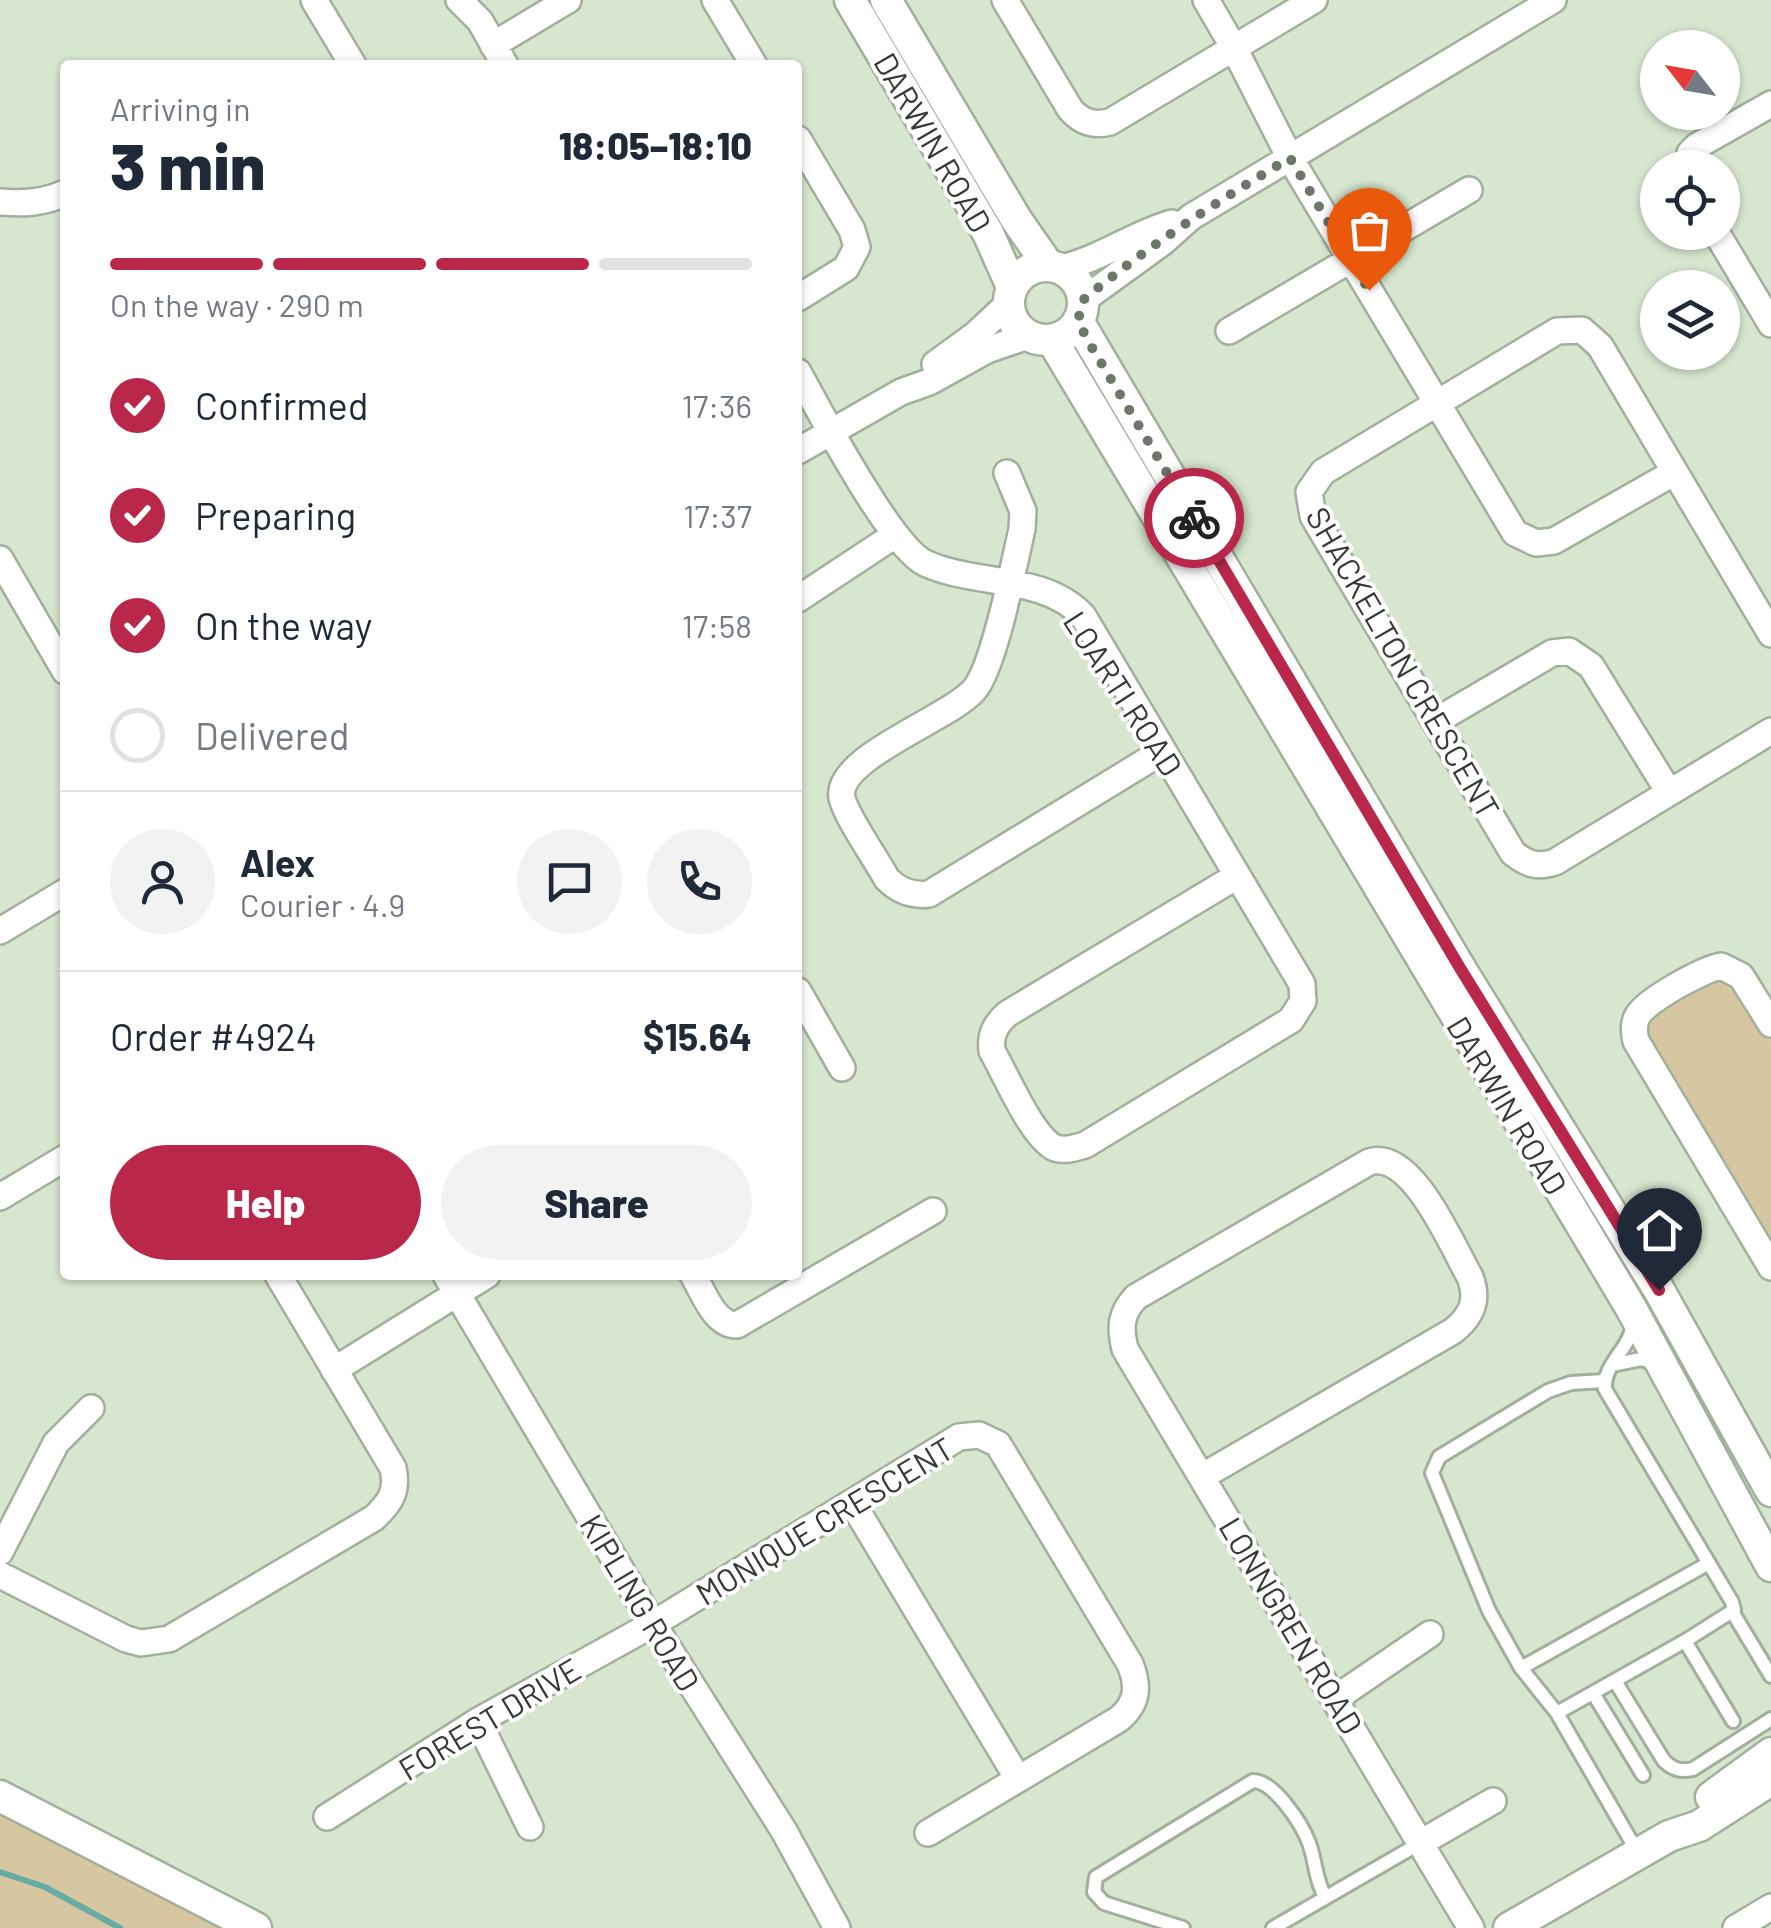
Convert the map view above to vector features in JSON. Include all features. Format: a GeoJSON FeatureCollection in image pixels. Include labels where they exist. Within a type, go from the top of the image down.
{"type":"FeatureCollection","features":[{"type":"Feature","properties":{"kind":"street"},"geometry":{"type":"LineString","coordinates":[[314,0],[350,60]]}},
{"type":"Feature","properties":{"kind":"street"},"geometry":{"type":"LineString","coordinates":[[459,0],[480,21],[499,55],[568,0]]}},
{"type":"Feature","properties":{"kind":"street"},"geometry":{"type":"LineString","coordinates":[[715,0],[751,60]]}},
{"type":"Feature","properties":{"kind":"street","name":"DARWIN ROAD"},"geometry":{"type":"LineString","coordinates":[[850,0],[988,233],[1010,295]]}},
{"type":"Feature","properties":{"kind":"street","name":"DARWIN ROAD"},"geometry":{"type":"LineString","coordinates":[[886,0],[1016,219],[1054,267]]}},
{"type":"Feature","properties":{"kind":"street"},"geometry":{"type":"LineString","coordinates":[[1005,0],[1070,109],[1088,123],[1110,122],[1314,0]]}},
{"type":"Feature","properties":{"kind":"street"},"geometry":{"type":"LineString","coordinates":[[1206,0],[1290,158],[1511,528],[1528,541],[1554,541],[1673,473]]}},
{"type":"Feature","properties":{"kind":"street"},"geometry":{"type":"LineString","coordinates":[[901,392],[929,382],[987,350],[1072,330],[1081,310],[1191,218],[1553,0]]}},
{"type":"Feature","properties":{"kind":"street"},"geometry":{"type":"LineString","coordinates":[[1693,150],[1771,104]]}},
{"type":"Feature","properties":{"kind":"street"},"geometry":{"type":"LineString","coordinates":[[802,145],[852,230],[856,247],[846,268],[802,296]]}},
{"type":"Feature","properties":{"kind":"street"},"geometry":{"type":"LineString","coordinates":[[1229,331],[1469,190]]}},
{"type":"Feature","properties":{"kind":"street"},"geometry":{"type":"LineString","coordinates":[[0,202],[37,202],[60,195]]}},
{"type":"Feature","properties":{"kind":"street"},"geometry":{"type":"LineString","coordinates":[[802,450],[901,392],[976,334],[1026,271],[1101,257],[1156,228],[1191,218]]}},
{"type":"Feature","properties":{"kind":"street"},"geometry":{"type":"LineString","coordinates":[[1727,250],[1771,324]]}},
{"type":"Feature","properties":{"kind":"street"},"geometry":{"type":"LineString","coordinates":[[1054,267],[1075,279],[1081,310]]}},
{"type":"Feature","properties":{"kind":"street"},"geometry":{"type":"LineString","coordinates":[[1010,295],[1012,318],[1040,338]]}},
{"type":"Feature","properties":{"kind":"street","name":"DARWIN ROAD"},"geometry":{"type":"LineString","coordinates":[[1081,310],[1460,968],[1659,1290],[1771,1491]]}},
{"type":"Feature","properties":{"kind":"street","name":"SHACKELTON CRESCENT"},"geometry":{"type":"LineString","coordinates":[[1771,634],[1600,346],[1582,330],[1557,332],[1323,472],[1312,484],[1308,500],[1313,516],[1513,852],[1534,866],[1554,862],[1771,731]]}},
{"type":"Feature","properties":{"kind":"street","name":"DARWIN ROAD"},"geometry":{"type":"LineString","coordinates":[[1040,338],[1632,1308],[1771,1566]]}},
{"type":"Feature","properties":{"kind":"street","name":"LOARTI ROAD"},"geometry":{"type":"LineString","coordinates":[[802,379],[908,552],[934,566],[1055,596],[1072,605],[1112,664],[1302,984],[1303,1001],[1291,1020],[1085,1145],[1066,1150],[1054,1147],[1041,1136],[992,1051],[993,1033],[1007,1014],[1237,876]]}},
{"type":"Feature","properties":{"kind":"street"},"geometry":{"type":"LineString","coordinates":[[1007,473],[1023,511],[1022,529],[985,674],[960,704],[859,763],[845,780],[842,801],[894,886],[915,896],[929,894],[1163,751]]}},
{"type":"Feature","properties":{"kind":"street"},"geometry":{"type":"LineString","coordinates":[[802,596],[895,535]]}},
{"type":"Feature","properties":{"kind":"street"},"geometry":{"type":"LineString","coordinates":[[0,559],[60,662]]}},
{"type":"Feature","properties":{"kind":"street"},"geometry":{"type":"LineString","coordinates":[[1436,721],[1552,653],[1569,650],[1591,666],[1669,792]]}},
{"type":"Feature","properties":{"kind":"street"},"geometry":{"type":"LineString","coordinates":[[0,931],[60,895]]}},
{"type":"Feature","properties":{"kind":"street"},"geometry":{"type":"LineString","coordinates":[[1771,1024],[1741,976],[1721,966],[1706,970],[1645,1006],[1634,1028],[1636,1041],[1771,1267]]}},
{"type":"Feature","properties":{"kind":"street"},"geometry":{"type":"LineString","coordinates":[[802,998],[842,1068]]}},
{"type":"Feature","properties":{"kind":"street","name":"LONNGREN ROAD"},"geometry":{"type":"LineString","coordinates":[[1203,1476],[1465,1322],[1474,1300],[1470,1277],[1414,1180],[1395,1164],[1377,1160],[1136,1298],[1126,1308],[1122,1321],[1125,1349],[1471,1928]]}},
{"type":"Feature","properties":{"kind":"street"},"geometry":{"type":"LineString","coordinates":[[0,1197],[60,1161]]}},
{"type":"Feature","properties":{"kind":"street"},"geometry":{"type":"LineString","coordinates":[[696,1280],[719,1318],[730,1326],[738,1326],[932,1210]]}},
{"type":"Feature","properties":{"kind":"street"},"geometry":{"type":"LineString","coordinates":[[0,1575],[126,1639],[141,1643],[169,1639],[374,1518],[395,1493],[393,1468],[281,1280]]}},
{"type":"Feature","properties":{"kind":"street"},"geometry":{"type":"LineString","coordinates":[[334,1370],[452,1284]]}},
{"type":"Feature","properties":{"kind":"street","name":"KIPLING ROAD"},"geometry":{"type":"LineString","coordinates":[[452,1284],[653,1624],[784,1831],[837,1928]]}},
{"type":"Feature","properties":{"kind":"street"},"geometry":{"type":"LineString","coordinates":[[0,1552],[56,1443],[91,1408]]}},
{"type":"Feature","properties":{"kind":"street","name":"MONIQUE CRESCENT"},"geometry":{"type":"LineString","coordinates":[[653,1624],[958,1436],[979,1434],[998,1444],[1130,1664],[1137,1684],[1134,1702],[1119,1718],[928,1833]]}},
{"type":"Feature","properties":{"kind":"street"},"geometry":{"type":"LineString","coordinates":[[853,1504],[1017,1777]]}},
{"type":"Feature","properties":{"kind":"street","name":"FOREST DRIVE"},"geometry":{"type":"LineString","coordinates":[[327,1817],[478,1721],[653,1624]]}},
{"type":"Feature","properties":{"kind":"street"},"geometry":{"type":"LineString","coordinates":[[1336,1698],[1430,1634]]}},
{"type":"Feature","properties":{"kind":"street"},"geometry":{"type":"LineString","coordinates":[[478,1721],[530,1827]]}},
{"type":"Feature","properties":{"kind":"street"},"geometry":{"type":"LineString","coordinates":[[1668,1836],[1692,1812],[1771,1753]]}},
{"type":"Feature","properties":{"kind":"street"},"geometry":{"type":"LineString","coordinates":[[1510,1928],[1668,1836],[1699,1826],[1771,1780]]}},
{"type":"Feature","properties":{"kind":"street"},"geometry":{"type":"LineString","coordinates":[[0,1796],[256,1928]]}},
{"type":"Feature","properties":{"kind":"street"},"geometry":{"type":"LineString","coordinates":[[1422,1842],[1493,1801]]}},
{"type":"Feature","properties":{"kind":"street"},"geometry":{"type":"LineString","coordinates":[[1736,1928],[1771,1907]]}},
{"type":"Feature","properties":{"kind":"lane"},"geometry":{"type":"LineString","coordinates":[[1632,1308],[1634,1328],[1630,1339],[1604,1381],[1611,1403],[1734,1605],[1733,1614],[1771,1676]]}},
{"type":"Feature","properties":{"kind":"lane"},"geometry":{"type":"LineString","coordinates":[[1612,1365],[1642,1359],[1664,1367]]}},
{"type":"Feature","properties":{"kind":"lane"},"geometry":{"type":"LineString","coordinates":[[1604,1381],[1571,1383],[1548,1391],[1439,1457],[1432,1467],[1444,1509],[1490,1611],[1521,1668],[1557,1713],[1638,1853]]}},
{"type":"Feature","properties":{"kind":"lane"},"geometry":{"type":"LineString","coordinates":[[1521,1668],[1708,1564]]}},
{"type":"Feature","properties":{"kind":"lane"},"geometry":{"type":"LineString","coordinates":[[1557,1713],[1733,1614]]}},
{"type":"Feature","properties":{"kind":"lane"},"geometry":{"type":"LineString","coordinates":[[1686,1642],[1734,1721]]}},
{"type":"Feature","properties":{"kind":"lane"},"geometry":{"type":"LineString","coordinates":[[1615,1681],[1664,1761],[1683,1772],[1693,1770],[1771,1719]]}},
{"type":"Feature","properties":{"kind":"lane"},"geometry":{"type":"LineString","coordinates":[[1593,1693],[1644,1775]]}},
{"type":"Feature","properties":{"kind":"lane"},"geometry":{"type":"LineString","coordinates":[[1183,1928],[1104,1903],[1094,1892],[1096,1877],[1253,1781],[1272,1786],[1307,1839],[1325,1897]]}},
{"type":"Feature","properties":{"kind":"lane"},"geometry":{"type":"LineString","coordinates":[[1273,1928],[1422,1842]]}},
{"type":"Feature","properties":{"kind":"shaded area"},"geometry":{"type":"Polygon","coordinates":[[[1715,976],[1737,983],[1771,1041],[1771,1249],[1643,1035],[1646,1017],[1715,976]]]}},
{"type":"Feature","properties":{"kind":"shaded area"},"geometry":{"type":"Polygon","coordinates":[[[0,1811],[227,1928],[0,1928],[0,1811]]]}},
{"type":"Feature","properties":{"kind":"waterway"},"geometry":{"type":"LineString","coordinates":[[0,1872],[45,1887],[120,1928]]}},
{"type":"Feature","properties":{"kind":"way so far"},"geometry":{"type":"LineString","coordinates":[[1194,518],[1088,341],[1078,321],[1083,300],[1191,218],[1290,158],[1369,290]]}},
{"type":"Feature","properties":{"kind":"route"},"geometry":{"type":"LineString","coordinates":[[1194,518],[1298,688],[1460,968],[1659,1290]]}}]}
